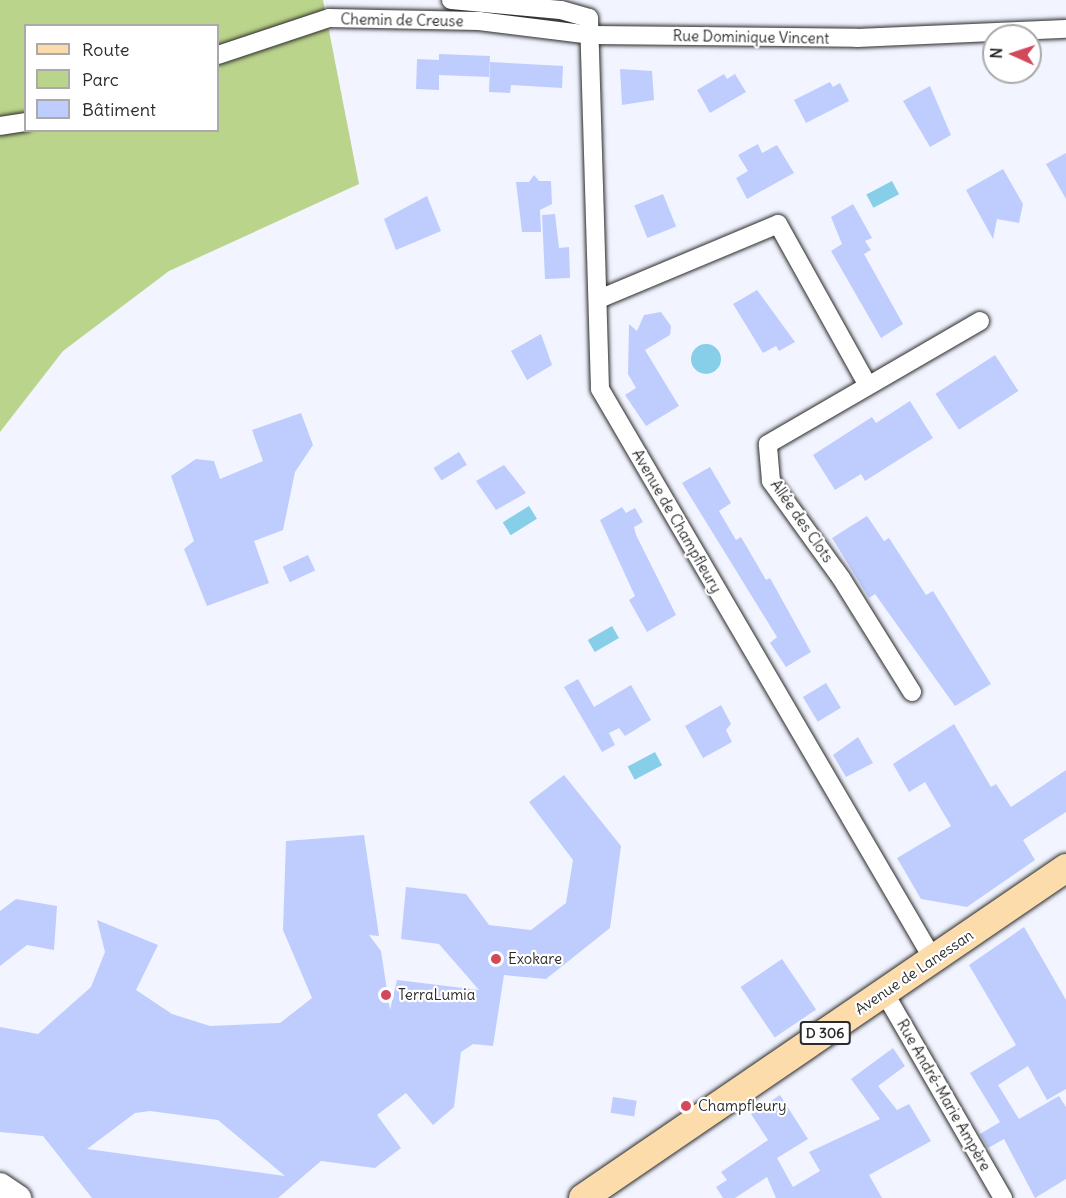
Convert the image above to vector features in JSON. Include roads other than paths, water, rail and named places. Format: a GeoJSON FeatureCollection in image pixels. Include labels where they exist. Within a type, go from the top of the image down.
{"type":"FeatureCollection","features":[{"type":"Feature","properties":{"kind":"main road","name":"Avenue de Lanessan"},"geometry":{"type":"LineString","coordinates":[[584,1198],[1066,868]]}},
{"type":"Feature","properties":{"kind":"street"},"geometry":{"type":"LineString","coordinates":[[451,0],[561,10],[589,18],[592,35]]}},
{"type":"Feature","properties":{"kind":"street","name":"Chemin de Creuse"},"geometry":{"type":"LineString","coordinates":[[219,56],[329,18],[479,21],[592,35]]}},
{"type":"Feature","properties":{"kind":"street","name":"Rue Dominique Vincent"},"geometry":{"type":"LineString","coordinates":[[592,35],[857,38],[1066,28]]}},
{"type":"Feature","properties":{"kind":"street","name":"Avenue de Champfleury"},"geometry":{"type":"LineString","coordinates":[[592,35],[600,389],[933,959]]}},
{"type":"Feature","properties":{"kind":"street"},"geometry":{"type":"LineString","coordinates":[[0,126],[24,122]]}},
{"type":"Feature","properties":{"kind":"street"},"geometry":{"type":"LineString","coordinates":[[599,299],[778,224],[867,384]]}},
{"type":"Feature","properties":{"kind":"street","name":"Allée des Clots"},"geometry":{"type":"LineString","coordinates":[[912,692],[842,578],[771,481],[768,444],[867,384],[980,321]]}},
{"type":"Feature","properties":{"kind":"street","name":"Rue André-Marie Ampère"},"geometry":{"type":"LineString","coordinates":[[884,992],[1004,1198]]}},
{"type":"Feature","properties":{"kind":"street"},"geometry":{"type":"LineString","coordinates":[[0,1186],[18,1198]]}},
{"type":"Feature","properties":{"kind":"water"},"geometry":{"type":"Polygon","coordinates":[[[892,181],[899,194],[873,208],[866,195],[892,181]]]}},
{"type":"Feature","properties":{"kind":"water"},"geometry":{"type":"Polygon","coordinates":[[[706,344],[717,348],[721,359],[717,370],[706,374],[695,370],[691,359],[695,348],[706,344]]]}},
{"type":"Feature","properties":{"kind":"water"},"geometry":{"type":"Polygon","coordinates":[[[529,506],[537,519],[511,535],[503,522],[529,506]]]}},
{"type":"Feature","properties":{"kind":"water"},"geometry":{"type":"Polygon","coordinates":[[[612,626],[619,638],[595,652],[588,640],[612,626]]]}},
{"type":"Feature","properties":{"kind":"water"},"geometry":{"type":"Polygon","coordinates":[[[655,752],[662,765],[635,780],[628,767],[655,752]]]}},
{"type":"Feature","properties":{"kind":"place","name":"Exokare"},"geometry":{"type":"Point","coordinates":[496,959]}},
{"type":"Feature","properties":{"kind":"place","name":"TerraLumia"},"geometry":{"type":"Point","coordinates":[386,995]}},
{"type":"Feature","properties":{"kind":"place","name":"Champfleury"},"geometry":{"type":"Point","coordinates":[686,1106]}}]}
